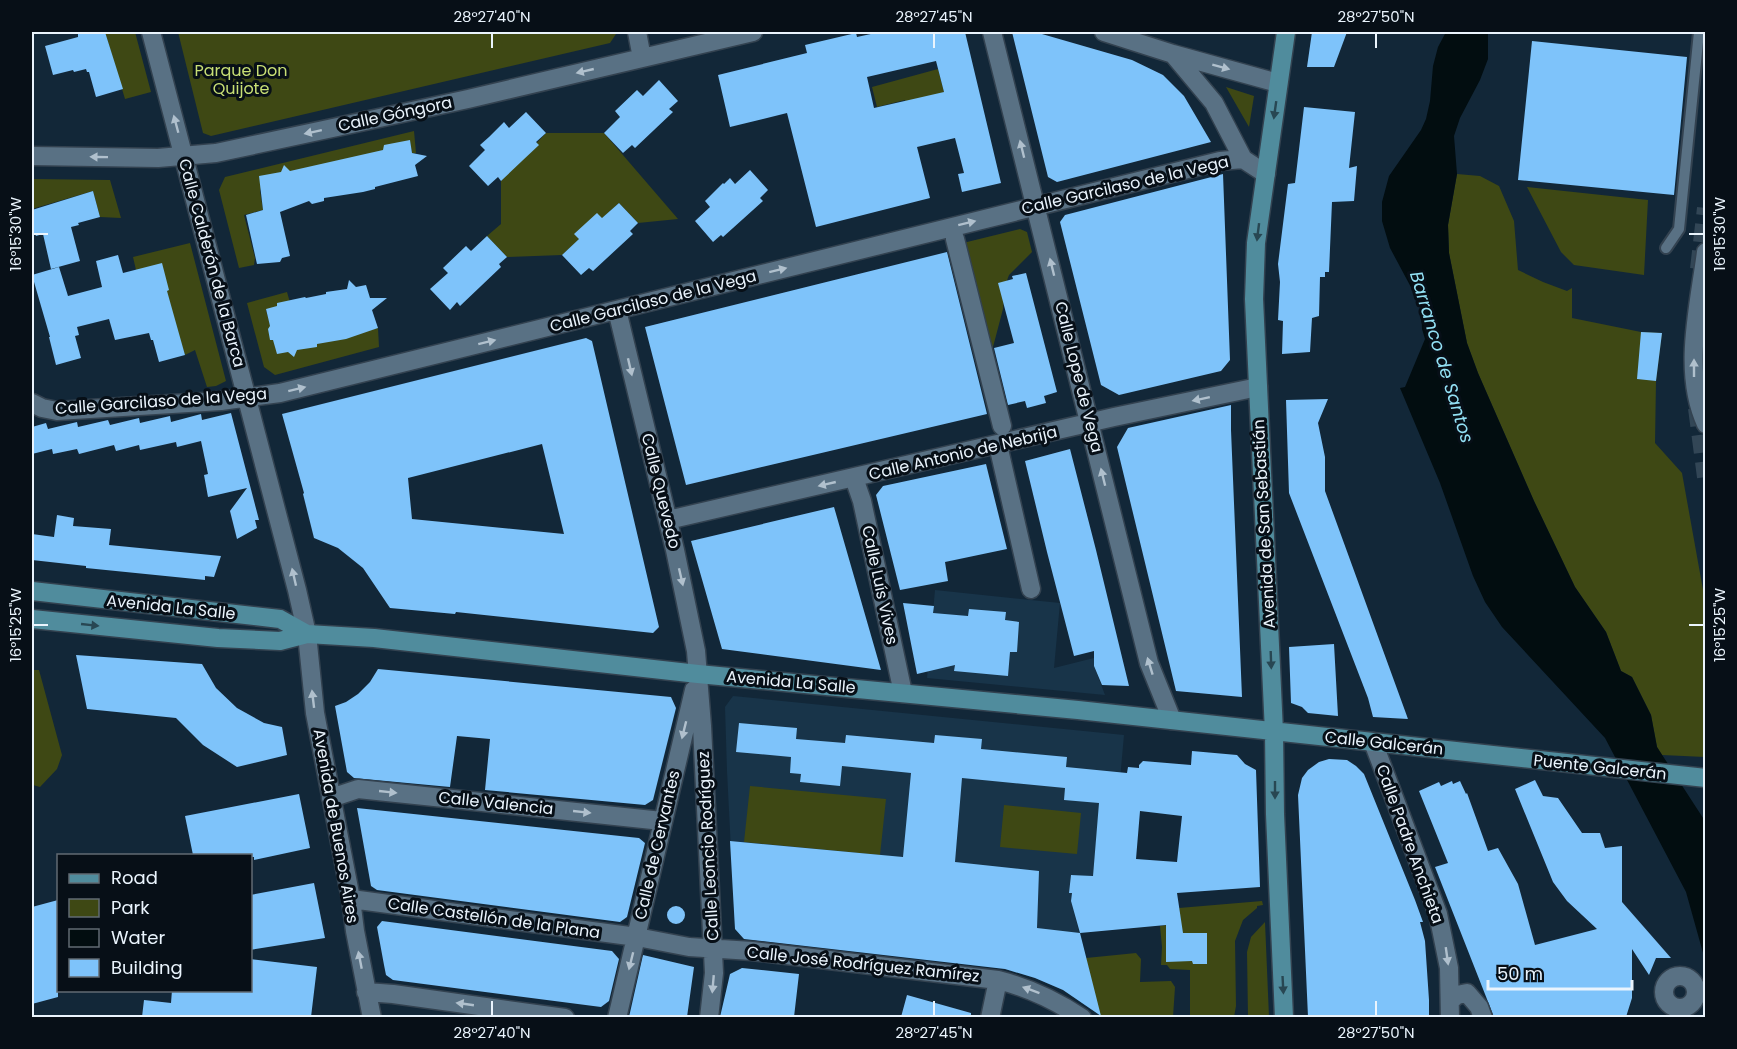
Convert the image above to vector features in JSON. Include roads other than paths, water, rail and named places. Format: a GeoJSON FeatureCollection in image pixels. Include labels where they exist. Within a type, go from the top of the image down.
{"type":"FeatureCollection","features":[{"type":"Feature","properties":{"kind":"main road","name":"Avenida de San Sebastián"},"geometry":{"type":"LineString","coordinates":[[1284,1017],[1275,814],[1274,732],[1254,299],[1255,263],[1286,32]]}},
{"type":"Feature","properties":{"kind":"main road","name":"Avenida La Salle"},"geometry":{"type":"LineString","coordinates":[[32,591],[280,619],[307,634]]}},
{"type":"Feature","properties":{"kind":"main road"},"geometry":{"type":"LineString","coordinates":[[32,603],[279,628],[307,634]]}},
{"type":"Feature","properties":{"kind":"main road","name":"Avenida La Salle"},"geometry":{"type":"LineString","coordinates":[[32,619],[218,638],[280,641],[307,634],[382,639],[698,674],[1274,732]]}},
{"type":"Feature","properties":{"kind":"main road","name":"Calle Galcerán"},"geometry":{"type":"LineString","coordinates":[[1274,732],[1494,755]]}},
{"type":"Feature","properties":{"kind":"main road","name":"Puente Galcerán"},"geometry":{"type":"LineString","coordinates":[[1494,755],[1706,778]]}},
{"type":"Feature","properties":{"kind":"street","name":"Calle Calderón de la Barca"},"geometry":{"type":"LineString","coordinates":[[151,32],[285,539],[307,634]]}},
{"type":"Feature","properties":{"kind":"street"},"geometry":{"type":"LineString","coordinates":[[637,32],[642,57]]}},
{"type":"Feature","properties":{"kind":"street","name":"Calle Góngora"},"geometry":{"type":"LineString","coordinates":[[32,156],[184,157],[216,153],[468,99],[753,32]]}},
{"type":"Feature","properties":{"kind":"street","name":"Calle Lope de Vega"},"geometry":{"type":"LineString","coordinates":[[992,32],[1149,663],[1172,720]]}},
{"type":"Feature","properties":{"kind":"street"},"geometry":{"type":"LineString","coordinates":[[1104,32],[1173,54],[1278,82]]}},
{"type":"Feature","properties":{"kind":"street"},"geometry":{"type":"LineString","coordinates":[[1173,54],[1214,103],[1243,159]]}},
{"type":"Feature","properties":{"kind":"street","name":"Calle Garcilaso de la Vega"},"geometry":{"type":"LineString","coordinates":[[32,403],[57,411],[248,398],[280,393],[1220,161],[1243,159],[1266,174]]}},
{"type":"Feature","properties":{"kind":"street"},"geometry":{"type":"LineString","coordinates":[[955,239],[1002,426]]}},
{"type":"Feature","properties":{"kind":"street"},"geometry":{"type":"LineString","coordinates":[[1706,252],[1693,367],[1697,402],[1706,424]]}},
{"type":"Feature","properties":{"kind":"street","name":"Calle Quevedo"},"geometry":{"type":"LineString","coordinates":[[616,310],[692,625],[698,674]]}},
{"type":"Feature","properties":{"kind":"street","name":"Calle Antonio de Nebrija"},"geometry":{"type":"LineString","coordinates":[[668,520],[1090,423],[1258,387]]}},
{"type":"Feature","properties":{"kind":"street"},"geometry":{"type":"LineString","coordinates":[[998,445],[1032,589]]}},
{"type":"Feature","properties":{"kind":"street","name":"Calle Luís Vives"},"geometry":{"type":"LineString","coordinates":[[854,478],[862,501],[903,693]]}},
{"type":"Feature","properties":{"kind":"street","name":"Avenida de Buenos Aires"},"geometry":{"type":"LineString","coordinates":[[307,634],[315,713],[372,1017]]}},
{"type":"Feature","properties":{"kind":"street","name":"Calle de Cervantes"},"geometry":{"type":"LineString","coordinates":[[617,1017],[698,674]]}},
{"type":"Feature","properties":{"kind":"street","name":"Calle Leoncio Rodríguez"},"geometry":{"type":"LineString","coordinates":[[698,674],[712,950],[713,983],[709,1017]]}},
{"type":"Feature","properties":{"kind":"street","name":"Calle Padre Anchieta"},"geometry":{"type":"LineString","coordinates":[[1373,742],[1438,914],[1446,951],[1450,1009]]}},
{"type":"Feature","properties":{"kind":"street","name":"Calle Valencia"},"geometry":{"type":"LineString","coordinates":[[332,798],[358,789],[662,821]]}},
{"type":"Feature","properties":{"kind":"street","name":"Calle Castellón de la Plana"},"geometry":{"type":"LineString","coordinates":[[351,899],[637,937]]}},
{"type":"Feature","properties":{"kind":"street","name":"Calle José Rodríguez Ramírez"},"geometry":{"type":"LineString","coordinates":[[637,937],[655,942],[712,950],[786,955],[998,980],[1036,991],[1082,1017]]}},
{"type":"Feature","properties":{"kind":"street"},"geometry":{"type":"LineString","coordinates":[[990,1017],[998,980]]}},
{"type":"Feature","properties":{"kind":"street"},"geometry":{"type":"LineString","coordinates":[[366,992],[565,1017]]}},
{"type":"Feature","properties":{"kind":"street"},"geometry":{"type":"LineString","coordinates":[[1450,1009],[1457,995],[1467,993],[1479,1007],[1483,1017]]}},
{"type":"Feature","properties":{"kind":"street"},"geometry":{"type":"LineString","coordinates":[[1693,1001],[1703,1017]]}},
{"type":"Feature","properties":{"kind":"lane"},"geometry":{"type":"LineString","coordinates":[[1666,248],[1679,229],[1699,32]]}},
{"type":"Feature","properties":{"kind":"water","name":"Barranco de Santos"},"geometry":{"type":"Polygon","coordinates":[[[1446,32],[1488,32],[1488,59],[1454,136],[1457,174],[1448,225],[1449,253],[1467,343],[1534,501],[1575,587],[1606,632],[1621,671],[1632,677],[1651,715],[1657,747],[1705,821],[1705,960],[1686,892],[1605,738],[1502,627],[1485,602],[1473,576],[1440,483],[1400,388],[1405,387],[1425,339],[1421,306],[1390,248],[1382,221],[1382,202],[1389,176],[1426,119],[1433,66],[1438,47],[1446,32]]]}},
{"type":"Feature","properties":{"kind":"tunnel"},"geometry":{"type":"LineString","coordinates":[[1699,269],[1706,208]]}},
{"type":"Feature","properties":{"kind":"tunnel"},"geometry":{"type":"LineString","coordinates":[[1697,408],[1706,477]]}},
{"type":"Feature","properties":{"kind":"park label","name":"Parque Don Quijote"},"geometry":{"type":"Point","coordinates":[241,79]}}]}
